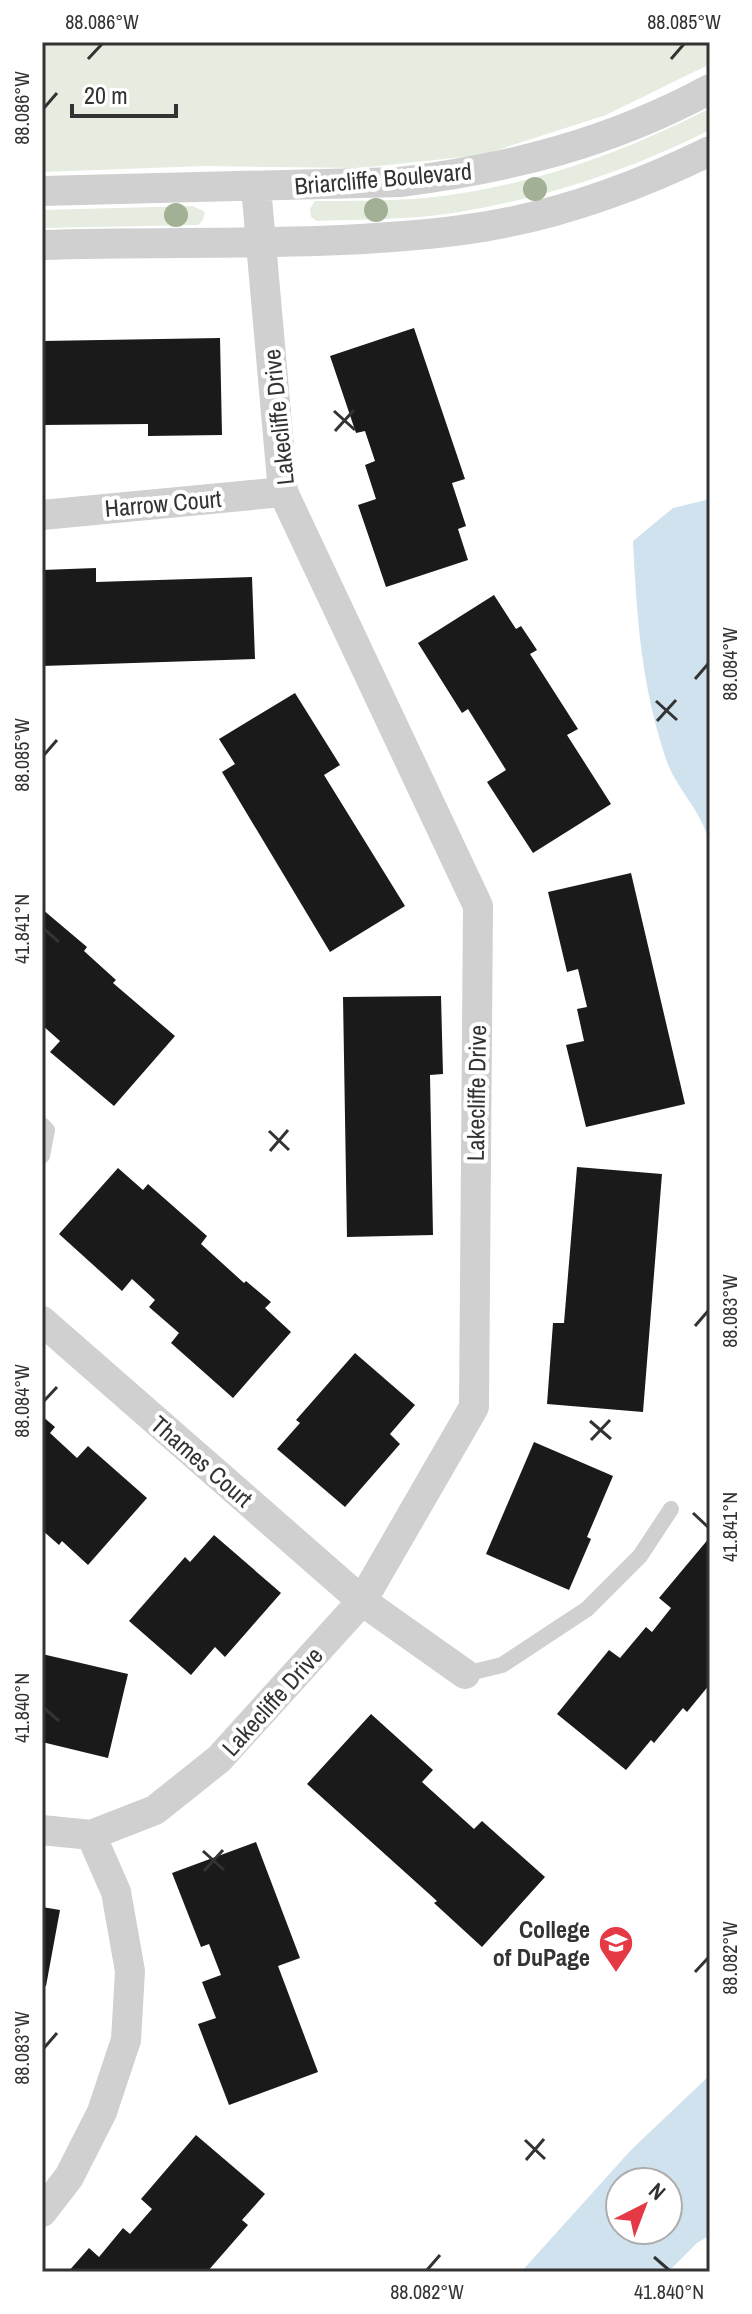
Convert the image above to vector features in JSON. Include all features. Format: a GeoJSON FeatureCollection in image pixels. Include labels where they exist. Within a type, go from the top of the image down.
{"type":"FeatureCollection","features":[{"type":"Feature","properties":{"kind":"street","name":"Briarcliffe Boulevard"},"geometry":{"type":"LineString","coordinates":[[42,191],[400,182],[514,164],[613,135],[710,89]]}},
{"type":"Feature","properties":{"kind":"street"},"geometry":{"type":"LineString","coordinates":[[42,245],[352,240],[463,230],[593,200],[710,151]]}},
{"type":"Feature","properties":{"kind":"street","name":"Lakecliffe Drive"},"geometry":{"type":"LineString","coordinates":[[42,1830],[91,1835],[155,1810],[219,1759],[362,1601],[474,1407],[478,906],[283,492],[256,187]]}},
{"type":"Feature","properties":{"kind":"street","name":"Harrow Court"},"geometry":{"type":"LineString","coordinates":[[42,515],[283,492]]}},
{"type":"Feature","properties":{"kind":"street","name":"Thames Court"},"geometry":{"type":"LineString","coordinates":[[42,1321],[362,1601],[465,1674]]}},
{"type":"Feature","properties":{"kind":"street"},"geometry":{"type":"LineString","coordinates":[[42,2212],[69,2177],[102,2112],[126,2040],[130,1971],[116,1892],[91,1835]]}},
{"type":"Feature","properties":{"kind":"lane"},"geometry":{"type":"LineString","coordinates":[[42,1125],[47,1130],[42,1156]]}},
{"type":"Feature","properties":{"kind":"lane"},"geometry":{"type":"LineString","coordinates":[[465,1674],[502,1665],[587,1609],[640,1556],[671,1509]]}},
{"type":"Feature","properties":{"kind":"shaded area"},"geometry":{"type":"Polygon","coordinates":[[[42,42],[710,42],[710,64],[606,115],[482,155],[359,168],[204,166],[42,172],[42,42]]]}},
{"type":"Feature","properties":{"kind":"shaded area"},"geometry":{"type":"Polygon","coordinates":[[[710,108],[710,130],[616,171],[520,200],[402,218],[317,221],[311,217],[310,209],[315,201],[425,198],[536,177],[608,154],[710,108]]]}},
{"type":"Feature","properties":{"kind":"shaded area"},"geometry":{"type":"Polygon","coordinates":[[[193,206],[205,212],[198,225],[42,228],[42,210],[193,206]]]}},
{"type":"Feature","properties":{"kind":"water"},"geometry":{"type":"Polygon","coordinates":[[[710,499],[710,847],[702,823],[666,759],[651,704],[636,598],[633,541],[673,508],[710,499]]]}},
{"type":"Feature","properties":{"kind":"water"},"geometry":{"type":"Polygon","coordinates":[[[710,2075],[710,2235],[697,2243],[668,2272],[521,2272],[604,2180],[604,2246],[684,2246],[684,2166],[617,2166],[710,2075]]]}},
{"type":"Feature","properties":{"kind":"building"},"geometry":{"type":"Polygon","coordinates":[[[414,328],[465,479],[452,483],[466,526],[458,529],[468,560],[386,587],[358,505],[376,499],[365,465],[375,461],[365,431],[356,433],[330,356],[414,328]]]}},
{"type":"Feature","properties":{"kind":"building"},"geometry":{"type":"Polygon","coordinates":[[[220,338],[222,435],[148,436],[148,424],[42,425],[42,341],[220,338]]]}},
{"type":"Feature","properties":{"kind":"building"},"geometry":{"type":"Polygon","coordinates":[[[96,568],[96,582],[252,577],[255,659],[42,666],[42,570],[96,568]]]}},
{"type":"Feature","properties":{"kind":"building"},"geometry":{"type":"Polygon","coordinates":[[[494,595],[516,629],[521,626],[537,650],[530,654],[578,729],[567,735],[611,804],[533,853],[487,782],[506,770],[468,709],[462,713],[418,643],[494,595]]]}},
{"type":"Feature","properties":{"kind":"building"},"geometry":{"type":"Polygon","coordinates":[[[295,693],[340,765],[324,775],[405,906],[330,952],[222,772],[235,764],[219,739],[295,693]]]}},
{"type":"Feature","properties":{"kind":"building"},"geometry":{"type":"Polygon","coordinates":[[[631,873],[685,1104],[586,1127],[566,1045],[584,1041],[577,1009],[587,1007],[578,969],[567,972],[548,892],[631,873]]]}},
{"type":"Feature","properties":{"kind":"building"},"geometry":{"type":"Polygon","coordinates":[[[42,909],[87,947],[84,951],[116,980],[113,983],[175,1036],[114,1106],[50,1052],[60,1041],[42,1025],[42,909]]]}},
{"type":"Feature","properties":{"kind":"building"},"geometry":{"type":"Polygon","coordinates":[[[441,996],[443,1074],[430,1075],[433,1235],[347,1237],[343,997],[441,996]]]}},
{"type":"Feature","properties":{"kind":"building"},"geometry":{"type":"Polygon","coordinates":[[[577,1167],[662,1174],[643,1412],[547,1404],[553,1323],[564,1323],[577,1167]]]}},
{"type":"Feature","properties":{"kind":"building"},"geometry":{"type":"Polygon","coordinates":[[[118,1168],[143,1190],[148,1184],[207,1236],[201,1244],[244,1283],[246,1281],[271,1302],[265,1308],[291,1332],[233,1398],[171,1343],[179,1333],[149,1307],[155,1300],[132,1279],[122,1291],[59,1234],[118,1168]]]}},
{"type":"Feature","properties":{"kind":"building"},"geometry":{"type":"Polygon","coordinates":[[[355,1353],[415,1405],[390,1434],[400,1444],[345,1507],[277,1449],[300,1423],[296,1420],[355,1353]]]}},
{"type":"Feature","properties":{"kind":"building"},"geometry":{"type":"Polygon","coordinates":[[[42,1416],[55,1427],[50,1433],[77,1458],[88,1446],[147,1498],[88,1565],[62,1541],[59,1545],[42,1530],[42,1416]]]}},
{"type":"Feature","properties":{"kind":"building"},"geometry":{"type":"Polygon","coordinates":[[[534,1442],[613,1476],[569,1590],[486,1554],[534,1442]]]}},
{"type":"Feature","properties":{"kind":"building"},"geometry":{"type":"Polygon","coordinates":[[[214,1535],[281,1593],[225,1657],[215,1647],[191,1675],[129,1621],[185,1557],[190,1562],[214,1535]]]}},
{"type":"Feature","properties":{"kind":"building"},"geometry":{"type":"Polygon","coordinates":[[[710,1537],[710,1684],[687,1712],[683,1708],[626,1770],[557,1714],[609,1650],[620,1658],[646,1627],[652,1632],[671,1608],[659,1598],[710,1537]]]}},
{"type":"Feature","properties":{"kind":"building"},"geometry":{"type":"Polygon","coordinates":[[[42,1654],[128,1674],[108,1758],[42,1742],[42,1654]]]}},
{"type":"Feature","properties":{"kind":"building"},"geometry":{"type":"Polygon","coordinates":[[[371,1714],[433,1770],[422,1782],[474,1829],[482,1821],[545,1877],[482,1947],[434,1903],[437,1901],[307,1784],[371,1714]]]}},
{"type":"Feature","properties":{"kind":"building"},"geometry":{"type":"Polygon","coordinates":[[[256,1842],[300,1958],[278,1966],[318,2072],[229,2105],[198,2024],[216,2018],[202,1982],[221,1975],[209,1944],[201,1947],[172,1873],[256,1842]]]}},
{"type":"Feature","properties":{"kind":"building"},"geometry":{"type":"Polygon","coordinates":[[[42,1907],[60,1910],[46,1986],[42,1986],[42,1907]]]}},
{"type":"Feature","properties":{"kind":"building"},"geometry":{"type":"Polygon","coordinates":[[[196,2135],[265,2194],[242,2220],[248,2225],[207,2272],[68,2272],[89,2248],[99,2257],[123,2228],[130,2234],[152,2209],[141,2199],[196,2135]]]}},
{"type":"Feature","properties":{"kind":"place","name":"College of DuPage"},"geometry":{"type":"Point","coordinates":[616,1974]}}]}
